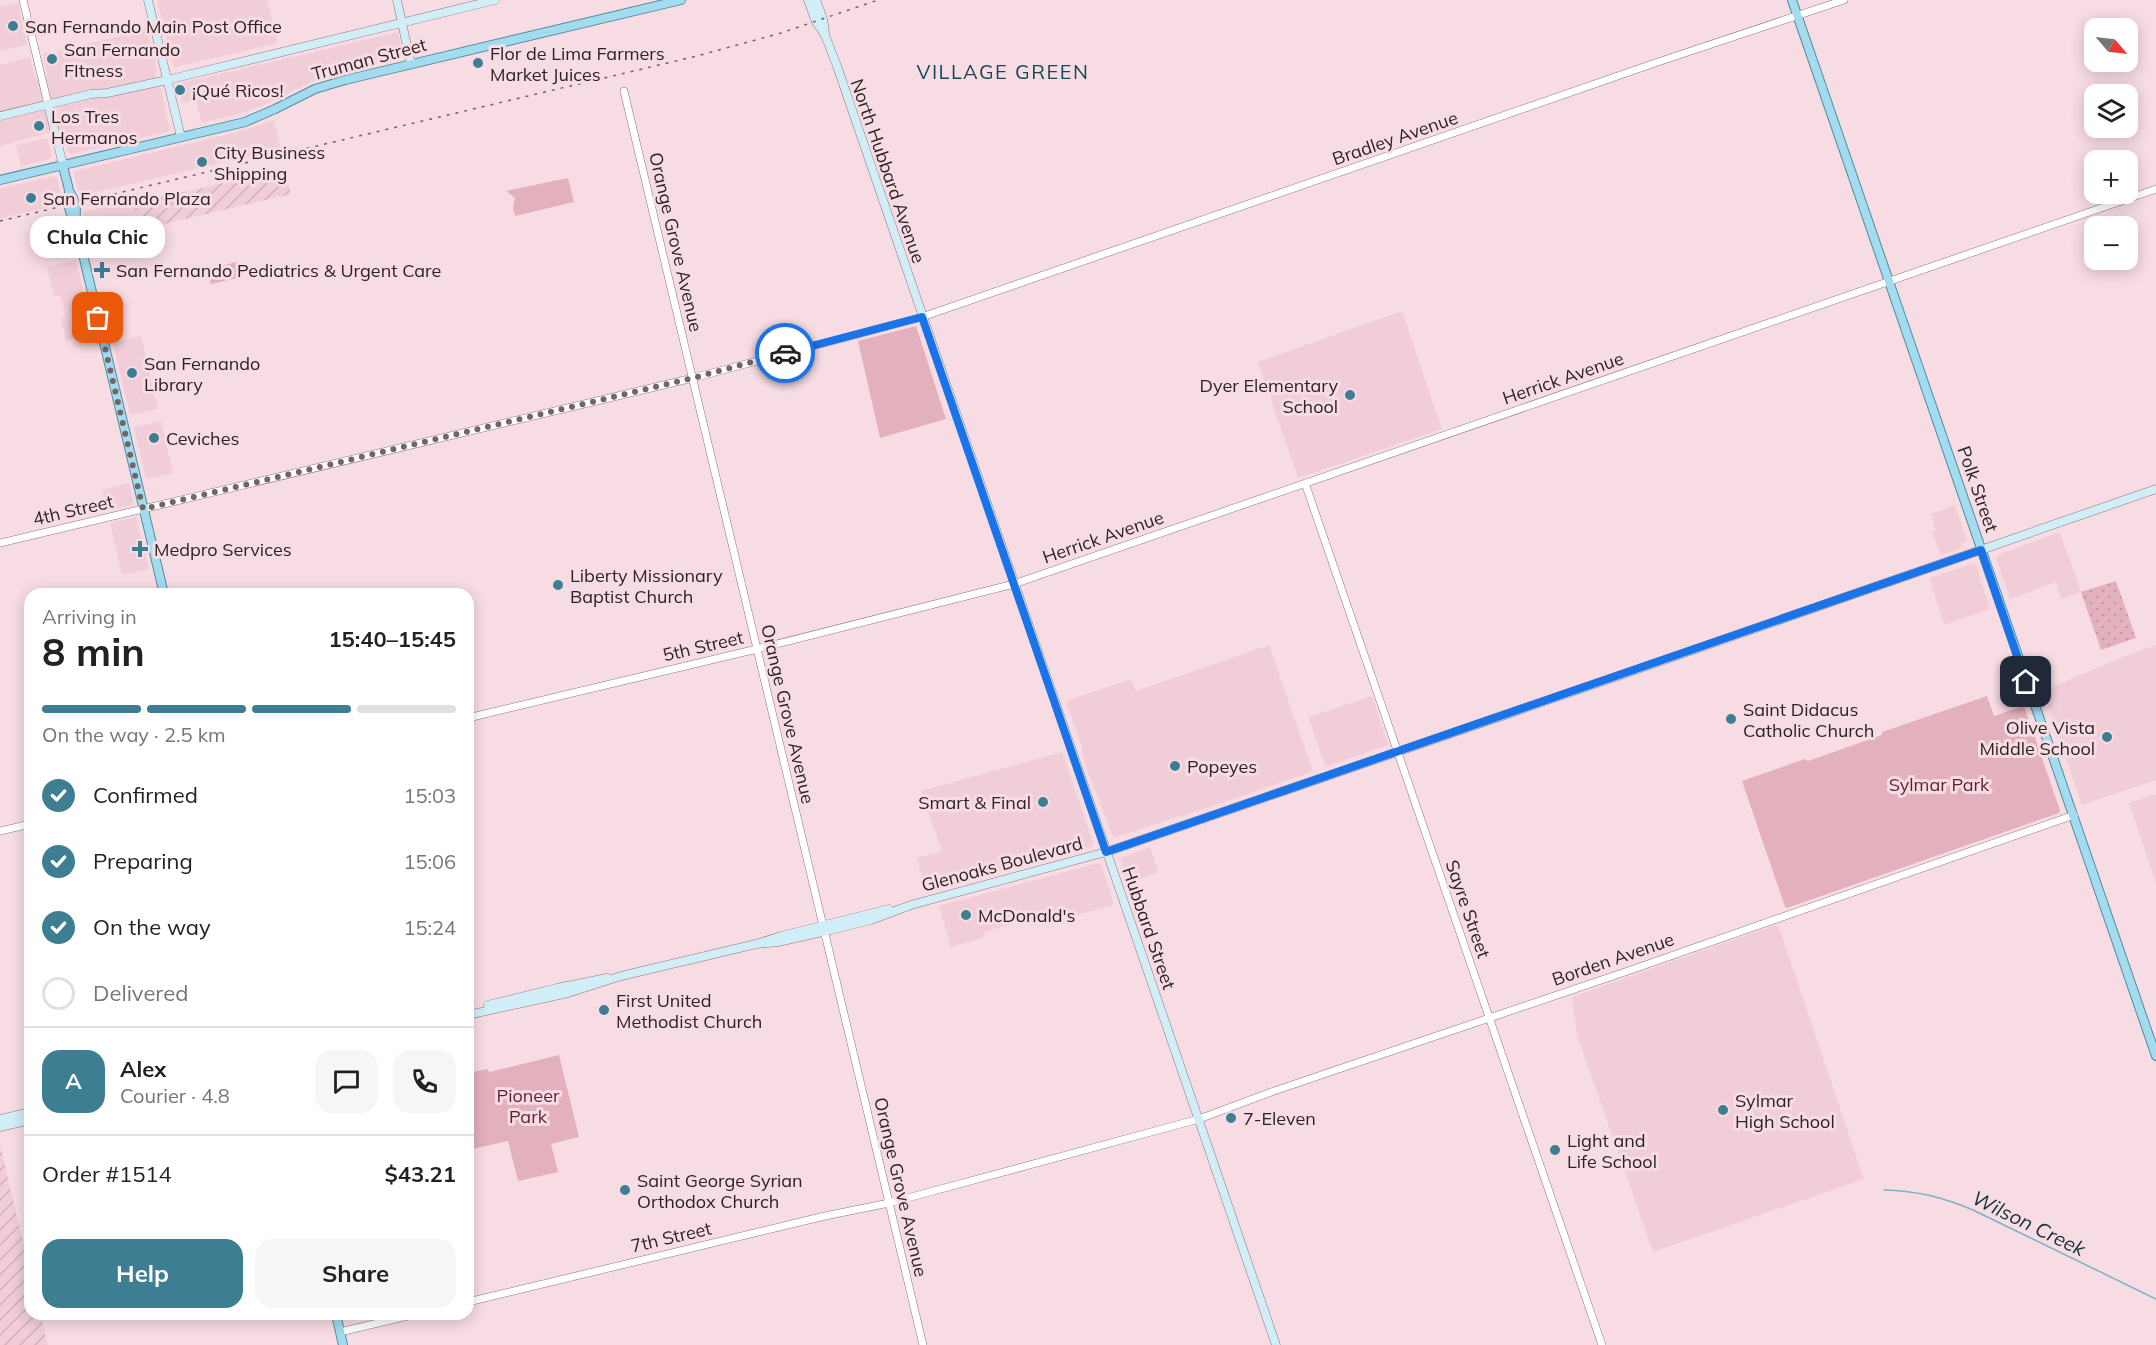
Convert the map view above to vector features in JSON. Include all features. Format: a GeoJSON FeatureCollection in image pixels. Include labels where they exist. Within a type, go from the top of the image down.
{"type":"FeatureCollection","features":[{"type":"Feature","properties":{"kind":"main road"},"geometry":{"type":"LineString","coordinates":[[148,0],[181,137]]}},
{"type":"Feature","properties":{"kind":"main road"},"geometry":{"type":"LineString","coordinates":[[397,0],[411,64]]}},
{"type":"Feature","properties":{"kind":"main road"},"geometry":{"type":"LineString","coordinates":[[0,116],[167,80],[495,0]]}},
{"type":"Feature","properties":{"kind":"main road","name":"Truman Street"},"geometry":{"type":"LineString","coordinates":[[0,180],[251,120],[323,86],[681,0]]}},
{"type":"Feature","properties":{"kind":"main road"},"geometry":{"type":"LineString","coordinates":[[808,0],[819,20]]}},
{"type":"Feature","properties":{"kind":"main road"},"geometry":{"type":"LineString","coordinates":[[816,0],[819,20]]}},
{"type":"Feature","properties":{"kind":"main road","name":"Polk Street"},"geometry":{"type":"LineString","coordinates":[[1792,0],[2156,1056]]}},
{"type":"Feature","properties":{"kind":"main road","name":"North Hubbard Avenue"},"geometry":{"type":"LineString","coordinates":[[819,20],[922,317]]}},
{"type":"Feature","properties":{"kind":"main road"},"geometry":{"type":"LineString","coordinates":[[48,104],[69,191],[68,205],[75,221],[163,588]]}},
{"type":"Feature","properties":{"kind":"main road","name":"Hubbard Street"},"geometry":{"type":"LineString","coordinates":[[922,317],[1276,1345]]}},
{"type":"Feature","properties":{"kind":"main road","name":"Glenoaks Boulevard"},"geometry":{"type":"LineString","coordinates":[[474,1009],[570,985],[621,976],[777,937],[871,920],[911,905],[1106,852],[2156,489]]}},
{"type":"Feature","properties":{"kind":"main road","name":"Glenoaks Boulevard"},"geometry":{"type":"LineString","coordinates":[[474,1014],[568,993],[621,976]]}},
{"type":"Feature","properties":{"kind":"main road"},"geometry":{"type":"LineString","coordinates":[[0,1119],[24,1113]]}},
{"type":"Feature","properties":{"kind":"main road"},"geometry":{"type":"LineString","coordinates":[[0,1127],[24,1121]]}},
{"type":"Feature","properties":{"kind":"main road"},"geometry":{"type":"LineString","coordinates":[[337,1320],[343,1345]]}},
{"type":"Feature","properties":{"kind":"street"},"geometry":{"type":"LineString","coordinates":[[23,0],[48,104]]}},
{"type":"Feature","properties":{"kind":"street","name":"Bradley Avenue"},"geometry":{"type":"LineString","coordinates":[[957,305],[1844,0]]}},
{"type":"Feature","properties":{"kind":"street","name":"Orange Grove Avenue"},"geometry":{"type":"LineString","coordinates":[[624,91],[923,1345]]}},
{"type":"Feature","properties":{"kind":"street","name":"Herrick Avenue"},"geometry":{"type":"LineString","coordinates":[[979,594],[1014,584],[2156,189]]}},
{"type":"Feature","properties":{"kind":"street","name":"4th Street"},"geometry":{"type":"LineString","coordinates":[[0,543],[693,378],[922,317],[957,305]]}},
{"type":"Feature","properties":{"kind":"street","name":"Sayre Street"},"geometry":{"type":"LineString","coordinates":[[1305,483],[1602,1345]]}},
{"type":"Feature","properties":{"kind":"street","name":"5th Street"},"geometry":{"type":"LineString","coordinates":[[474,717],[979,594]]}},
{"type":"Feature","properties":{"kind":"street","name":"Borden Avenue"},"geometry":{"type":"LineString","coordinates":[[1160,1128],[1198,1119],[2074,815]]}},
{"type":"Feature","properties":{"kind":"street"},"geometry":{"type":"LineString","coordinates":[[0,831],[24,825]]}},
{"type":"Feature","properties":{"kind":"street","name":"7th Street"},"geometry":{"type":"LineString","coordinates":[[474,1301],[825,1216],[889,1203],[1160,1128]]}},
{"type":"Feature","properties":{"kind":"street"},"geometry":{"type":"LineString","coordinates":[[340,1332],[391,1320]]}},
{"type":"Feature","properties":{"kind":"shaded area"},"geometry":{"type":"Polygon","coordinates":[[[157,0],[267,0],[278,43],[175,67],[157,0]]]}},
{"type":"Feature","properties":{"kind":"shaded area"},"geometry":{"type":"Polygon","coordinates":[[[18,3],[27,45],[0,51],[0,7],[18,3]]]}},
{"type":"Feature","properties":{"kind":"shaded area"},"geometry":{"type":"Polygon","coordinates":[[[147,30],[157,71],[155,72],[156,79],[161,88],[170,131],[71,154],[69,154],[62,129],[0,146],[0,65],[30,57],[36,80],[48,77],[43,54],[147,30]]]}},
{"type":"Feature","properties":{"kind":"shaded area"},"geometry":{"type":"Polygon","coordinates":[[[398,32],[402,57],[318,79],[242,113],[202,123],[196,100],[182,103],[178,84],[398,32]]]}},
{"type":"Feature","properties":{"kind":"shaded area"},"geometry":{"type":"Polygon","coordinates":[[[274,120],[281,149],[79,196],[75,171],[242,131],[274,120]]]}},
{"type":"Feature","properties":{"kind":"shaded area"},"geometry":{"type":"Polygon","coordinates":[[[47,138],[52,156],[50,159],[21,166],[16,145],[47,138]]]}},
{"type":"Feature","properties":{"kind":"shaded area"},"geometry":{"type":"Polygon","coordinates":[[[285,169],[291,194],[139,230],[132,201],[184,192],[285,169]]]}},
{"type":"Feature","properties":{"kind":"shaded area","name":"San Fernando Plaza"},"geometry":{"type":"Polygon","coordinates":[[[54,176],[57,178],[63,204],[0,218],[0,189],[54,176]]]}},
{"type":"Feature","properties":{"kind":"shaded area"},"geometry":{"type":"Polygon","coordinates":[[[132,201],[139,230],[89,240],[83,212],[132,201]]]}},
{"type":"Feature","properties":{"kind":"shaded area"},"geometry":{"type":"Polygon","coordinates":[[[76,260],[94,334],[66,341],[61,318],[65,316],[60,295],[54,296],[47,267],[76,260]]]}},
{"type":"Feature","properties":{"kind":"shaded area","name":"Dyer Elementary School"},"geometry":{"type":"Polygon","coordinates":[[[1399,312],[1403,314],[1442,429],[1298,478],[1258,362],[1399,312]]]}},
{"type":"Feature","properties":{"kind":"shaded area"},"geometry":{"type":"Polygon","coordinates":[[[141,336],[158,409],[130,415],[113,343],[141,336]]]}},
{"type":"Feature","properties":{"kind":"shaded area"},"geometry":{"type":"Polygon","coordinates":[[[161,421],[173,473],[146,479],[134,427],[161,421]]]}},
{"type":"Feature","properties":{"kind":"shaded area"},"geometry":{"type":"Polygon","coordinates":[[[129,483],[134,504],[107,511],[102,490],[129,483]]]}},
{"type":"Feature","properties":{"kind":"shaded area"},"geometry":{"type":"Polygon","coordinates":[[[1955,505],[1967,540],[1960,549],[1941,555],[1932,532],[1936,530],[1931,514],[1955,505]]]}},
{"type":"Feature","properties":{"kind":"shaded area"},"geometry":{"type":"Polygon","coordinates":[[[136,517],[149,569],[122,575],[110,523],[136,517]]]}},
{"type":"Feature","properties":{"kind":"shaded area"},"geometry":{"type":"Polygon","coordinates":[[[2060,532],[2081,592],[2061,599],[2056,582],[2010,599],[1996,558],[1997,555],[2060,532]]]}},
{"type":"Feature","properties":{"kind":"shaded area"},"geometry":{"type":"Polygon","coordinates":[[[1975,563],[1990,609],[1944,625],[1930,580],[1932,577],[1975,563]]]}},
{"type":"Feature","properties":{"kind":"shaded area"},"geometry":{"type":"Polygon","coordinates":[[[1269,645],[1312,769],[1311,772],[1180,817],[1113,837],[1085,764],[1081,752],[1083,751],[1066,701],[1131,679],[1136,691],[1269,645]]]}},
{"type":"Feature","properties":{"kind":"shaded area","name":"Olive Vista Middle School"},"geometry":{"type":"Polygon","coordinates":[[[2156,645],[2156,780],[2082,805],[2043,691],[2156,645]]]}},
{"type":"Feature","properties":{"kind":"shaded area"},"geometry":{"type":"Polygon","coordinates":[[[1372,696],[1388,745],[1328,766],[1325,765],[1308,717],[1372,696]]]}},
{"type":"Feature","properties":{"kind":"shaded area"},"geometry":{"type":"Polygon","coordinates":[[[1062,752],[1093,842],[1092,846],[926,892],[917,858],[942,851],[921,791],[1062,752]]]}},
{"type":"Feature","properties":{"kind":"shaded area"},"geometry":{"type":"Polygon","coordinates":[[[2156,794],[2156,884],[2129,803],[2156,794]]]}},
{"type":"Feature","properties":{"kind":"shaded area"},"geometry":{"type":"Polygon","coordinates":[[[1150,847],[1158,872],[1128,883],[1121,858],[1150,847]]]}},
{"type":"Feature","properties":{"kind":"shaded area"},"geometry":{"type":"Polygon","coordinates":[[[1101,864],[1114,905],[1047,923],[1044,915],[984,932],[985,937],[951,947],[939,906],[1101,864]]]}},
{"type":"Feature","properties":{"kind":"shaded area","name":"Sylmar High School"},"geometry":{"type":"Polygon","coordinates":[[[1775,925],[1779,928],[1864,1179],[1653,1252],[1577,1035],[1572,997],[1775,925]]]}},
{"type":"Feature","properties":{"kind":"shaded area"},"geometry":{"type":"Polygon","coordinates":[[[0,1145],[24,1246],[24,1320],[42,1320],[48,1345],[0,1345],[0,1145]]]}},
{"type":"Feature","properties":{"kind":"green space"},"geometry":{"type":"Polygon","coordinates":[[[568,178],[574,202],[515,216],[513,208],[515,198],[506,191],[568,178]]]}},
{"type":"Feature","properties":{"kind":"green space"},"geometry":{"type":"Polygon","coordinates":[[[237,262],[241,277],[211,284],[207,269],[237,262]]]}},
{"type":"Feature","properties":{"kind":"green space"},"geometry":{"type":"Polygon","coordinates":[[[916,326],[946,419],[880,438],[858,341],[916,326]]]}},
{"type":"Feature","properties":{"kind":"green space"},"geometry":{"type":"Polygon","coordinates":[[[2116,581],[2136,638],[2101,650],[2081,592],[2116,581]]]}},
{"type":"Feature","properties":{"kind":"green space","name":"Sylmar Park"},"geometry":{"type":"Polygon","coordinates":[[[1987,696],[1994,716],[2024,706],[2060,810],[2059,813],[1785,907],[1742,781],[1805,759],[1808,761],[1882,735],[1882,732],[1987,696]]]}},
{"type":"Feature","properties":{"kind":"green space","name":"Pioneer Park"},"geometry":{"type":"Polygon","coordinates":[[[559,1055],[579,1137],[551,1144],[558,1172],[518,1181],[508,1141],[474,1149],[474,1072],[488,1069],[489,1072],[559,1055]]]}},
{"type":"Feature","properties":{"kind":"waterway","name":"Wilson Creek"},"geometry":{"type":"LineString","coordinates":[[1884,1190],[1919,1193],[1962,1205],[2156,1299]]}},
{"type":"Feature","properties":{"kind":"railway"},"geometry":{"type":"LineString","coordinates":[[0,221],[697,56],[781,33],[878,0]]}},
{"type":"Feature","properties":{"kind":"way so far"},"geometry":{"type":"LineString","coordinates":[[98,318],[143,509],[693,378],[785,353]]}},
{"type":"Feature","properties":{"kind":"place","name":"San Fernando Main Post Office"},"geometry":{"type":"Point","coordinates":[13,26]}},
{"type":"Feature","properties":{"kind":"place","name":"San Fernando FItness"},"geometry":{"type":"Point","coordinates":[52,59]}},
{"type":"Feature","properties":{"kind":"place","name":"Flor de Lima Farmers Market Juices"},"geometry":{"type":"Point","coordinates":[478,63]}},
{"type":"Feature","properties":{"kind":"place","name":"¡Qué Ricos!"},"geometry":{"type":"Point","coordinates":[180,90]}},
{"type":"Feature","properties":{"kind":"place","name":"Los Tres Hermanos"},"geometry":{"type":"Point","coordinates":[39,126]}},
{"type":"Feature","properties":{"kind":"place","name":"City Business Shipping"},"geometry":{"type":"Point","coordinates":[202,162]}},
{"type":"Feature","properties":{"kind":"place","name":"San Fernando Plaza"},"geometry":{"type":"Point","coordinates":[31,198]}},
{"type":"Feature","properties":{"kind":"place","name":"San Fernando Pediatrics & Urgent Care"},"geometry":{"type":"Point","coordinates":[102,270]}},
{"type":"Feature","properties":{"kind":"place","name":"Chula Chic"},"geometry":{"type":"Point","coordinates":[98,318]}},
{"type":"Feature","properties":{"kind":"place","name":"San Fernando Library"},"geometry":{"type":"Point","coordinates":[132,373]}},
{"type":"Feature","properties":{"kind":"place","name":"Dyer Elementary School"},"geometry":{"type":"Point","coordinates":[1350,395]}},
{"type":"Feature","properties":{"kind":"place","name":"Ceviches"},"geometry":{"type":"Point","coordinates":[154,438]}},
{"type":"Feature","properties":{"kind":"place","name":"Medpro Services"},"geometry":{"type":"Point","coordinates":[140,549]}},
{"type":"Feature","properties":{"kind":"place","name":"Liberty Missionary Baptist Church"},"geometry":{"type":"Point","coordinates":[558,585]}},
{"type":"Feature","properties":{"kind":"place","name":"Saint Didacus Catholic Church"},"geometry":{"type":"Point","coordinates":[1731,719]}},
{"type":"Feature","properties":{"kind":"place","name":"Olive Vista Middle School"},"geometry":{"type":"Point","coordinates":[2107,737]}},
{"type":"Feature","properties":{"kind":"place","name":"Popeyes"},"geometry":{"type":"Point","coordinates":[1175,766]}},
{"type":"Feature","properties":{"kind":"place","name":"Smart & Final"},"geometry":{"type":"Point","coordinates":[1043,802]}},
{"type":"Feature","properties":{"kind":"place","name":"McDonald's"},"geometry":{"type":"Point","coordinates":[966,915]}},
{"type":"Feature","properties":{"kind":"place","name":"First United Methodist Church"},"geometry":{"type":"Point","coordinates":[604,1010]}},
{"type":"Feature","properties":{"kind":"place","name":"Sylmar High School"},"geometry":{"type":"Point","coordinates":[1723,1110]}},
{"type":"Feature","properties":{"kind":"place","name":"7-Eleven"},"geometry":{"type":"Point","coordinates":[1231,1118]}},
{"type":"Feature","properties":{"kind":"place","name":"Light and Life School"},"geometry":{"type":"Point","coordinates":[1555,1150]}},
{"type":"Feature","properties":{"kind":"place","name":"Saint George Syrian Orthodox Church"},"geometry":{"type":"Point","coordinates":[625,1190]}},
{"type":"Feature","properties":{"kind":"district","name":"VILLAGE GREEN"},"geometry":{"type":"Point","coordinates":[1003,71]}},
{"type":"Feature","properties":{"kind":"route"},"geometry":{"type":"LineString","coordinates":[[785,353],[922,317],[1106,852],[1981,550],[2026,682]]}}]}
